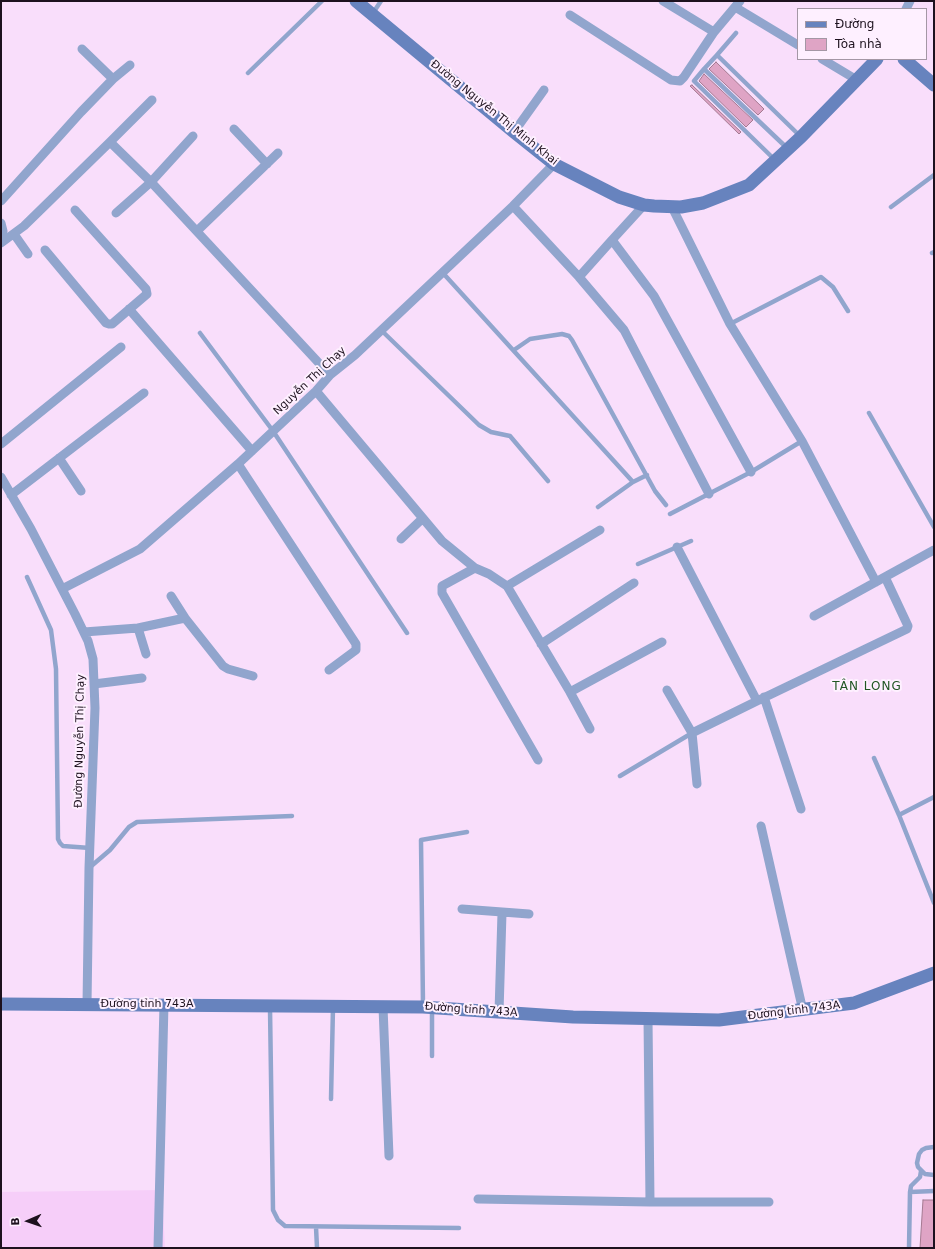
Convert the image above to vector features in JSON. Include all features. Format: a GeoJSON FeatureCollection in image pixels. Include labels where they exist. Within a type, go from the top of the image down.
{"type":"FeatureCollection","features":[{"type":"Feature","properties":{"kind":"main road","name":"Đường Nguyễn Thị Minh Khai"},"geometry":{"type":"LineString","coordinates":[[356,1],[554,164],[619,197],[644,205],[672,207],[703,203],[749,185],[801,137],[876,60]]}},
{"type":"Feature","properties":{"kind":"main road"},"geometry":{"type":"LineString","coordinates":[[905,60],[934,85]]}},
{"type":"Feature","properties":{"kind":"main road","name":"Đường tỉnh 743A"},"geometry":{"type":"LineString","coordinates":[[1,1004],[428,1007],[573,1018],[719,1020],[803,1011],[854,1003],[934,973]]}},
{"type":"Feature","properties":{"kind":"street"},"geometry":{"type":"LineString","coordinates":[[662,1],[714,32]]}},
{"type":"Feature","properties":{"kind":"street"},"geometry":{"type":"LineString","coordinates":[[570,15],[671,80],[680,81],[684,77],[714,32],[737,4],[797,44]]}},
{"type":"Feature","properties":{"kind":"street"},"geometry":{"type":"LineString","coordinates":[[82,49],[113,79]]}},
{"type":"Feature","properties":{"kind":"street"},"geometry":{"type":"LineString","coordinates":[[824,60],[857,80]]}},
{"type":"Feature","properties":{"kind":"street"},"geometry":{"type":"LineString","coordinates":[[1,201],[81,112],[113,79],[130,65]]}},
{"type":"Feature","properties":{"kind":"street"},"geometry":{"type":"LineString","coordinates":[[514,132],[544,90]]}},
{"type":"Feature","properties":{"kind":"street"},"geometry":{"type":"LineString","coordinates":[[1,241],[14,234],[152,100]]}},
{"type":"Feature","properties":{"kind":"street"},"geometry":{"type":"LineString","coordinates":[[234,129],[267,164]]}},
{"type":"Feature","properties":{"kind":"street"},"geometry":{"type":"LineString","coordinates":[[116,212],[151,182],[193,136]]}},
{"type":"Feature","properties":{"kind":"street"},"geometry":{"type":"LineString","coordinates":[[110,142],[151,182],[330,375]]}},
{"type":"Feature","properties":{"kind":"street"},"geometry":{"type":"LineString","coordinates":[[197,232],[278,153]]}},
{"type":"Feature","properties":{"kind":"street","name":"Nguyễn Thị Chạy"},"geometry":{"type":"LineString","coordinates":[[62,588],[140,549],[252,451],[316,391],[330,375],[355,355],[513,206],[554,164]]}},
{"type":"Feature","properties":{"kind":"street"},"geometry":{"type":"LineString","coordinates":[[578,278],[644,205]]}},
{"type":"Feature","properties":{"kind":"street"},"geometry":{"type":"LineString","coordinates":[[513,206],[624,330],[709,494]]}},
{"type":"Feature","properties":{"kind":"street"},"geometry":{"type":"LineString","coordinates":[[672,207],[730,324],[802,441],[876,582]]}},
{"type":"Feature","properties":{"kind":"street"},"geometry":{"type":"LineString","coordinates":[[45,250],[106,322],[112,324],[147,294],[146,288],[75,210]]}},
{"type":"Feature","properties":{"kind":"street"},"geometry":{"type":"LineString","coordinates":[[1,223],[3,230],[1,241]]}},
{"type":"Feature","properties":{"kind":"street"},"geometry":{"type":"LineString","coordinates":[[14,234],[28,254]]}},
{"type":"Feature","properties":{"kind":"street"},"geometry":{"type":"LineString","coordinates":[[612,240],[654,296],[751,472]]}},
{"type":"Feature","properties":{"kind":"street"},"geometry":{"type":"LineString","coordinates":[[130,309],[252,451]]}},
{"type":"Feature","properties":{"kind":"street"},"geometry":{"type":"LineString","coordinates":[[1,444],[121,347]]}},
{"type":"Feature","properties":{"kind":"street"},"geometry":{"type":"LineString","coordinates":[[316,391],[442,541],[475,568],[489,574],[507,586],[570,692],[590,729]]}},
{"type":"Feature","properties":{"kind":"street"},"geometry":{"type":"LineString","coordinates":[[11,495],[144,392]]}},
{"type":"Feature","properties":{"kind":"street"},"geometry":{"type":"LineString","coordinates":[[59,458],[81,491]]}},
{"type":"Feature","properties":{"kind":"street"},"geometry":{"type":"LineString","coordinates":[[238,464],[356,644],[356,650],[329,670]]}},
{"type":"Feature","properties":{"kind":"street","name":"Đường Nguyễn Thị Chạy"},"geometry":{"type":"LineString","coordinates":[[1,477],[31,529],[62,588],[84,632],[93,659],[95,708],[90,848],[87,1004]]}},
{"type":"Feature","properties":{"kind":"street"},"geometry":{"type":"LineString","coordinates":[[401,540],[423,518]]}},
{"type":"Feature","properties":{"kind":"street"},"geometry":{"type":"LineString","coordinates":[[507,586],[600,530]]}},
{"type":"Feature","properties":{"kind":"street"},"geometry":{"type":"LineString","coordinates":[[678,547],[760,699],[801,809]]}},
{"type":"Feature","properties":{"kind":"street"},"geometry":{"type":"LineString","coordinates":[[814,616],[934,550]]}},
{"type":"Feature","properties":{"kind":"street"},"geometry":{"type":"LineString","coordinates":[[475,568],[442,586],[442,593],[538,760]]}},
{"type":"Feature","properties":{"kind":"street"},"geometry":{"type":"LineString","coordinates":[[692,733],[907,629],[908,626],[885,577]]}},
{"type":"Feature","properties":{"kind":"street"},"geometry":{"type":"LineString","coordinates":[[541,644],[634,583]]}},
{"type":"Feature","properties":{"kind":"street"},"geometry":{"type":"LineString","coordinates":[[171,596],[185,618],[223,666],[253,676]]}},
{"type":"Feature","properties":{"kind":"street"},"geometry":{"type":"LineString","coordinates":[[84,632],[138,628],[185,618]]}},
{"type":"Feature","properties":{"kind":"street"},"geometry":{"type":"LineString","coordinates":[[138,628],[146,654]]}},
{"type":"Feature","properties":{"kind":"street"},"geometry":{"type":"LineString","coordinates":[[570,692],[662,642]]}},
{"type":"Feature","properties":{"kind":"street"},"geometry":{"type":"LineString","coordinates":[[94,684],[142,678]]}},
{"type":"Feature","properties":{"kind":"street"},"geometry":{"type":"LineString","coordinates":[[667,690],[692,733],[697,784]]}},
{"type":"Feature","properties":{"kind":"street"},"geometry":{"type":"LineString","coordinates":[[761,826],[803,1011]]}},
{"type":"Feature","properties":{"kind":"street"},"geometry":{"type":"LineString","coordinates":[[462,909],[529,914]]}},
{"type":"Feature","properties":{"kind":"street"},"geometry":{"type":"LineString","coordinates":[[499,1012],[502,913]]}},
{"type":"Feature","properties":{"kind":"street"},"geometry":{"type":"LineString","coordinates":[[158,1248],[164,1004]]}},
{"type":"Feature","properties":{"kind":"street"},"geometry":{"type":"LineString","coordinates":[[383,1007],[389,1156]]}},
{"type":"Feature","properties":{"kind":"street"},"geometry":{"type":"LineString","coordinates":[[648,1019],[650,1202]]}},
{"type":"Feature","properties":{"kind":"street"},"geometry":{"type":"LineString","coordinates":[[478,1200],[769,1202]]}},
{"type":"Feature","properties":{"kind":"lane"},"geometry":{"type":"LineString","coordinates":[[248,73],[322,1]]}},
{"type":"Feature","properties":{"kind":"lane"},"geometry":{"type":"LineString","coordinates":[[372,14],[381,1]]}},
{"type":"Feature","properties":{"kind":"lane"},"geometry":{"type":"LineString","coordinates":[[736,33],[694,81],[776,160]]}},
{"type":"Feature","properties":{"kind":"lane"},"geometry":{"type":"LineString","coordinates":[[717,55],[801,137]]}},
{"type":"Feature","properties":{"kind":"lane"},"geometry":{"type":"LineString","coordinates":[[704,69],[788,149]]}},
{"type":"Feature","properties":{"kind":"lane"},"geometry":{"type":"LineString","coordinates":[[891,207],[934,175]]}},
{"type":"Feature","properties":{"kind":"lane"},"geometry":{"type":"LineString","coordinates":[[442,272],[634,482]]}},
{"type":"Feature","properties":{"kind":"lane"},"geometry":{"type":"LineString","coordinates":[[730,324],[821,277],[833,287],[848,311]]}},
{"type":"Feature","properties":{"kind":"lane"},"geometry":{"type":"LineString","coordinates":[[381,330],[479,425],[492,432],[510,436],[548,481]]}},
{"type":"Feature","properties":{"kind":"lane"},"geometry":{"type":"LineString","coordinates":[[200,333],[273,431],[407,633]]}},
{"type":"Feature","properties":{"kind":"lane"},"geometry":{"type":"LineString","coordinates":[[514,350],[530,339],[562,334],[569,336],[655,491],[666,505]]}},
{"type":"Feature","properties":{"kind":"lane"},"geometry":{"type":"LineString","coordinates":[[869,413],[934,527]]}},
{"type":"Feature","properties":{"kind":"lane"},"geometry":{"type":"LineString","coordinates":[[670,514],[751,472],[802,441]]}},
{"type":"Feature","properties":{"kind":"lane"},"geometry":{"type":"LineString","coordinates":[[598,507],[634,482],[647,475]]}},
{"type":"Feature","properties":{"kind":"lane"},"geometry":{"type":"LineString","coordinates":[[638,564],[691,541]]}},
{"type":"Feature","properties":{"kind":"lane"},"geometry":{"type":"LineString","coordinates":[[28,577],[51,630],[56,669],[58,839],[63,846],[90,848]]}},
{"type":"Feature","properties":{"kind":"lane"},"geometry":{"type":"LineString","coordinates":[[620,776],[692,733]]}},
{"type":"Feature","properties":{"kind":"lane"},"geometry":{"type":"LineString","coordinates":[[874,758],[899,815],[934,903]]}},
{"type":"Feature","properties":{"kind":"lane"},"geometry":{"type":"LineString","coordinates":[[899,815],[934,798]]}},
{"type":"Feature","properties":{"kind":"lane"},"geometry":{"type":"LineString","coordinates":[[90,868],[110,850],[129,827],[137,822],[292,816]]}},
{"type":"Feature","properties":{"kind":"lane"},"geometry":{"type":"LineString","coordinates":[[432,1056],[428,1007],[422,840],[467,832]]}},
{"type":"Feature","properties":{"kind":"lane"},"geometry":{"type":"LineString","coordinates":[[270,1005],[274,1210],[278,1220],[285,1226],[316,1228],[459,1228]]}},
{"type":"Feature","properties":{"kind":"lane"},"geometry":{"type":"LineString","coordinates":[[331,1099],[333,1006]]}},
{"type":"Feature","properties":{"kind":"lane"},"geometry":{"type":"LineString","coordinates":[[934,1147],[926,1148],[919,1154],[917,1163],[921,1171],[925,1174],[934,1175]]}},
{"type":"Feature","properties":{"kind":"lane"},"geometry":{"type":"LineString","coordinates":[[909,1248],[910,1192],[911,1186],[920,1176],[921,1171]]}},
{"type":"Feature","properties":{"kind":"lane"},"geometry":{"type":"LineString","coordinates":[[910,1192],[934,1191]]}},
{"type":"Feature","properties":{"kind":"lane"},"geometry":{"type":"LineString","coordinates":[[316,1228],[317,1248]]}},
{"type":"Feature","properties":{"kind":"shaded area"},"geometry":{"type":"Polygon","coordinates":[[[162,1190],[165,1248],[1,1248],[1,1192],[162,1190]]]}},
{"type":"Feature","properties":{"kind":"building"},"geometry":{"type":"Polygon","coordinates":[[[716,62],[764,109],[758,115],[709,69],[716,62]]]}},
{"type":"Feature","properties":{"kind":"building"},"geometry":{"type":"Polygon","coordinates":[[[704,74],[753,120],[746,127],[699,81],[704,74]]]}},
{"type":"Feature","properties":{"kind":"building"},"geometry":{"type":"Polygon","coordinates":[[[692,85],[741,132],[739,134],[690,86],[692,85]]]}},
{"type":"Feature","properties":{"kind":"building"},"geometry":{"type":"Polygon","coordinates":[[[923,1200],[934,1200],[934,1248],[920,1248],[923,1200]]]}},
{"type":"Feature","properties":{"kind":"district","name":"TÂN LONG"},"geometry":{"type":"Point","coordinates":[867,687]}}]}
